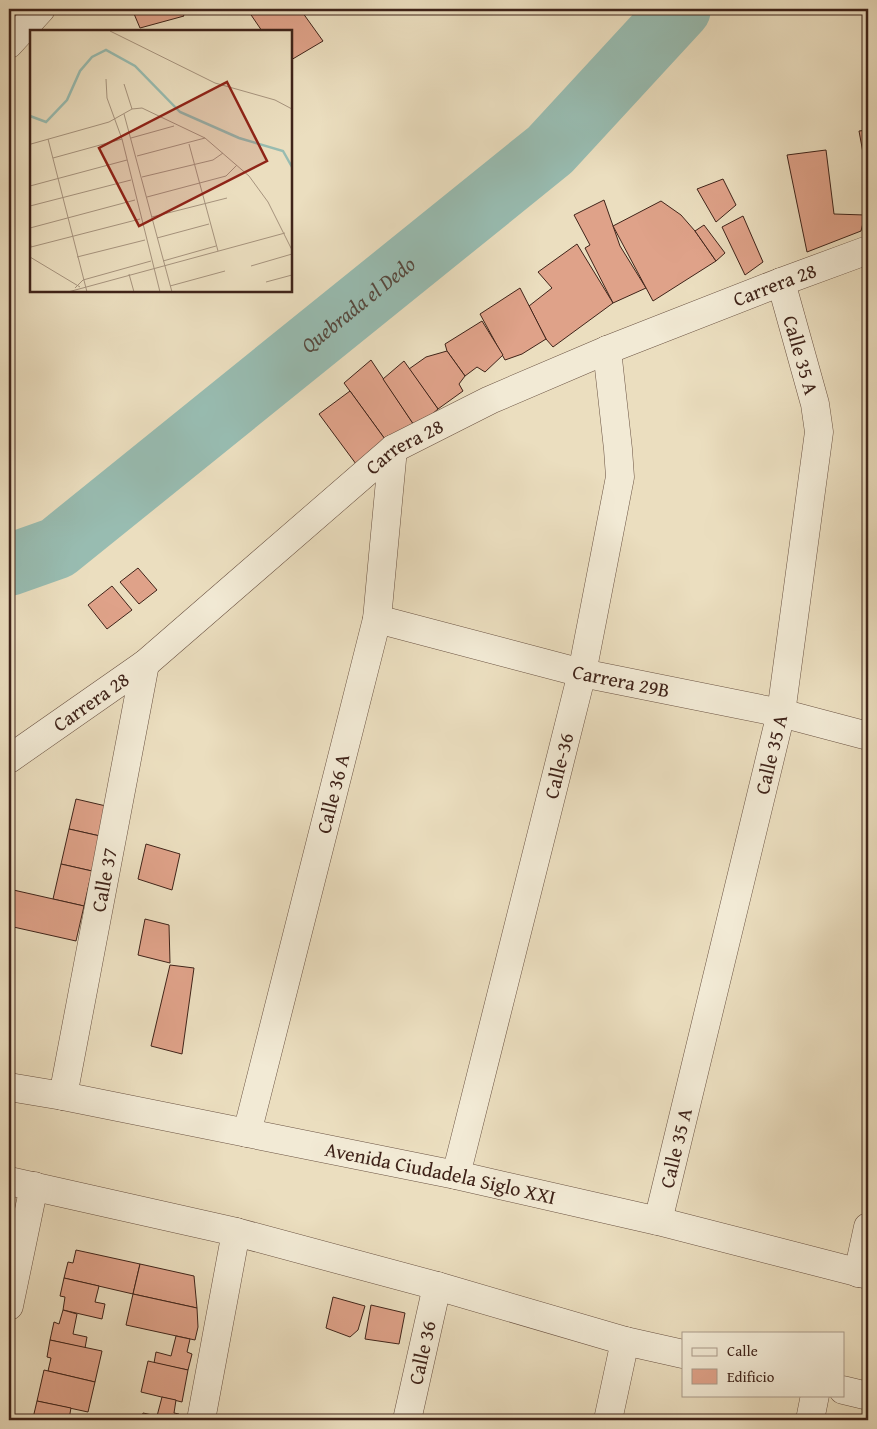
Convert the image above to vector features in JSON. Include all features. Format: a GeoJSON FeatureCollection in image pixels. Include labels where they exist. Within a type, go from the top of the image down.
{"type":"FeatureCollection","features":[{"type":"Feature","properties":{"kind":"street"},"geometry":{"type":"LineString","coordinates":[[9,44],[41,9]]}},
{"type":"Feature","properties":{"kind":"street","name":"Carrera 28"},"geometry":{"type":"LineString","coordinates":[[9,759],[145,664],[393,449],[490,400],[607,350],[780,282],[868,250]]}},
{"type":"Feature","properties":{"kind":"street","name":"Calle 35 A"},"geometry":{"type":"LineString","coordinates":[[658,1222],[781,713],[820,432],[815,404],[780,282]]}},
{"type":"Feature","properties":{"kind":"street","name":"Calle-36"},"geometry":{"type":"LineString","coordinates":[[456,1175],[582,673],[620,477],[607,350]]}},
{"type":"Feature","properties":{"kind":"street","name":"Calle 36 A"},"geometry":{"type":"LineString","coordinates":[[247,1133],[378,619],[393,449]]}},
{"type":"Feature","properties":{"kind":"street","name":"Carrera 29B"},"geometry":{"type":"LineString","coordinates":[[378,619],[582,673],[781,713],[868,736]]}},
{"type":"Feature","properties":{"kind":"street","name":"Calle 37"},"geometry":{"type":"LineString","coordinates":[[63,1096],[145,664]]}},
{"type":"Feature","properties":{"kind":"street","name":"Avenida Ciudadela Siglo XXI"},"geometry":{"type":"LineString","coordinates":[[9,1087],[63,1096],[456,1175],[658,1222],[863,1274]]}},
{"type":"Feature","properties":{"kind":"street"},"geometry":{"type":"LineString","coordinates":[[9,1306],[21,1183],[236,1232],[437,1286],[625,1341],[682,1354]]}},
{"type":"Feature","properties":{"kind":"street"},"geometry":{"type":"LineString","coordinates":[[863,1274],[868,1227]]}},
{"type":"Feature","properties":{"kind":"street"},"geometry":{"type":"LineString","coordinates":[[201,1420],[236,1232]]}},
{"type":"Feature","properties":{"kind":"street","name":"Calle 36"},"geometry":{"type":"LineString","coordinates":[[408,1420],[437,1286]]}},
{"type":"Feature","properties":{"kind":"street"},"geometry":{"type":"LineString","coordinates":[[608,1420],[625,1341]]}},
{"type":"Feature","properties":{"kind":"street"},"geometry":{"type":"LineString","coordinates":[[844,1390],[868,1396]]}},
{"type":"Feature","properties":{"kind":"street"},"geometry":{"type":"LineString","coordinates":[[810,1420],[815,1396]]}},
{"type":"Feature","properties":{"kind":"building"},"geometry":{"type":"Polygon","coordinates":[[[132,9],[180,9],[184,16],[140,28],[132,9]]]}},
{"type":"Feature","properties":{"kind":"building"},"geometry":{"type":"Polygon","coordinates":[[[247,9],[300,9],[323,41],[292,59],[292,30],[261,30],[247,9]]]}},
{"type":"Feature","properties":{"kind":"building"},"geometry":{"type":"Polygon","coordinates":[[[868,130],[868,180],[859,131],[868,130]]]}},
{"type":"Feature","properties":{"kind":"building"},"geometry":{"type":"Polygon","coordinates":[[[826,150],[834,214],[865,215],[861,231],[807,252],[787,155],[826,150]]]}},
{"type":"Feature","properties":{"kind":"building"},"geometry":{"type":"Polygon","coordinates":[[[723,179],[736,205],[716,222],[697,189],[723,179]]]}},
{"type":"Feature","properties":{"kind":"building"},"geometry":{"type":"Polygon","coordinates":[[[604,200],[620,246],[646,288],[613,303],[585,248],[590,245],[574,215],[604,200]]]}},
{"type":"Feature","properties":{"kind":"building"},"geometry":{"type":"Polygon","coordinates":[[[661,201],[681,215],[716,261],[653,301],[613,226],[661,201]]]}},
{"type":"Feature","properties":{"kind":"building"},"geometry":{"type":"Polygon","coordinates":[[[743,216],[763,262],[745,275],[722,227],[743,216]]]}},
{"type":"Feature","properties":{"kind":"building"},"geometry":{"type":"Polygon","coordinates":[[[704,225],[725,253],[716,261],[695,231],[704,225]]]}},
{"type":"Feature","properties":{"kind":"building"},"geometry":{"type":"Polygon","coordinates":[[[577,244],[613,303],[553,347],[546,339],[529,306],[552,288],[538,272],[577,244]]]}},
{"type":"Feature","properties":{"kind":"building"},"geometry":{"type":"Polygon","coordinates":[[[520,288],[546,339],[522,354],[505,360],[480,314],[520,288]]]}},
{"type":"Feature","properties":{"kind":"building"},"geometry":{"type":"Polygon","coordinates":[[[482,321],[503,355],[485,372],[477,367],[465,376],[447,351],[445,344],[482,321]]]}},
{"type":"Feature","properties":{"kind":"building"},"geometry":{"type":"Polygon","coordinates":[[[447,351],[465,376],[459,384],[463,391],[438,409],[409,369],[426,357],[447,351]]]}},
{"type":"Feature","properties":{"kind":"building"},"geometry":{"type":"Polygon","coordinates":[[[371,360],[416,428],[390,446],[344,383],[371,360]]]}},
{"type":"Feature","properties":{"kind":"building"},"geometry":{"type":"Polygon","coordinates":[[[404,361],[438,409],[416,428],[383,379],[404,361]]]}},
{"type":"Feature","properties":{"kind":"building"},"geometry":{"type":"Polygon","coordinates":[[[350,391],[390,446],[359,468],[319,414],[350,391]]]}},
{"type":"Feature","properties":{"kind":"building"},"geometry":{"type":"Polygon","coordinates":[[[138,568],[157,590],[139,604],[120,582],[138,568]]]}},
{"type":"Feature","properties":{"kind":"building"},"geometry":{"type":"Polygon","coordinates":[[[112,586],[132,610],[107,629],[88,605],[112,586]]]}},
{"type":"Feature","properties":{"kind":"building"},"geometry":{"type":"Polygon","coordinates":[[[76,799],[106,806],[100,836],[69,829],[76,799]]]}},
{"type":"Feature","properties":{"kind":"building"},"geometry":{"type":"Polygon","coordinates":[[[69,829],[100,836],[92,871],[61,864],[69,829]]]}},
{"type":"Feature","properties":{"kind":"building"},"geometry":{"type":"Polygon","coordinates":[[[146,844],[180,854],[172,890],[138,879],[146,844]]]}},
{"type":"Feature","properties":{"kind":"building"},"geometry":{"type":"Polygon","coordinates":[[[61,864],[92,871],[84,906],[53,899],[61,864]]]}},
{"type":"Feature","properties":{"kind":"building"},"geometry":{"type":"Polygon","coordinates":[[[9,889],[84,906],[76,941],[9,926],[9,889]]]}},
{"type":"Feature","properties":{"kind":"building"},"geometry":{"type":"Polygon","coordinates":[[[145,919],[169,925],[170,963],[138,955],[145,919]]]}},
{"type":"Feature","properties":{"kind":"building"},"geometry":{"type":"Polygon","coordinates":[[[170,965],[194,968],[182,1054],[151,1046],[170,965]]]}},
{"type":"Feature","properties":{"kind":"building"},"geometry":{"type":"Polygon","coordinates":[[[76,1250],[140,1264],[133,1294],[64,1278],[68,1262],[73,1263],[76,1250]]]}},
{"type":"Feature","properties":{"kind":"building"},"geometry":{"type":"Polygon","coordinates":[[[140,1264],[194,1276],[197,1308],[133,1294],[140,1264]]]}},
{"type":"Feature","properties":{"kind":"building"},"geometry":{"type":"Polygon","coordinates":[[[64,1278],[99,1286],[95,1302],[105,1304],[102,1319],[63,1310],[65,1297],[60,1296],[64,1278]]]}},
{"type":"Feature","properties":{"kind":"building"},"geometry":{"type":"Polygon","coordinates":[[[133,1294],[197,1308],[198,1327],[195,1340],[126,1325],[133,1294]]]}},
{"type":"Feature","properties":{"kind":"building"},"geometry":{"type":"Polygon","coordinates":[[[333,1297],[365,1306],[358,1330],[350,1337],[326,1328],[333,1297]]]}},
{"type":"Feature","properties":{"kind":"building"},"geometry":{"type":"Polygon","coordinates":[[[371,1305],[405,1313],[399,1344],[365,1339],[371,1305]]]}},
{"type":"Feature","properties":{"kind":"building"},"geometry":{"type":"Polygon","coordinates":[[[63,1310],[77,1314],[73,1334],[87,1337],[85,1348],[50,1340],[54,1322],[59,1324],[63,1310]]]}},
{"type":"Feature","properties":{"kind":"building"},"geometry":{"type":"Polygon","coordinates":[[[176,1336],[190,1339],[187,1352],[192,1354],[188,1370],[154,1363],[156,1352],[171,1356],[176,1336]]]}},
{"type":"Feature","properties":{"kind":"building"},"geometry":{"type":"Polygon","coordinates":[[[50,1340],[102,1351],[95,1382],[48,1371],[51,1358],[47,1357],[50,1340]]]}},
{"type":"Feature","properties":{"kind":"building"},"geometry":{"type":"Polygon","coordinates":[[[148,1361],[188,1370],[182,1402],[141,1392],[148,1361]]]}},
{"type":"Feature","properties":{"kind":"building"},"geometry":{"type":"Polygon","coordinates":[[[44,1370],[95,1382],[88,1412],[37,1401],[44,1370]]]}},
{"type":"Feature","properties":{"kind":"building"},"geometry":{"type":"Polygon","coordinates":[[[162,1397],[176,1400],[174,1413],[179,1414],[177,1420],[141,1420],[143,1413],[157,1416],[162,1397]]]}},
{"type":"Feature","properties":{"kind":"building"},"geometry":{"type":"Polygon","coordinates":[[[37,1401],[71,1408],[69,1419],[54,1416],[53,1420],[37,1420],[33,1418],[37,1401]]]}},
{"type":"Feature","properties":{"kind":"waterway","name":"Quebrada el Dedo"},"geometry":{"type":"LineString","coordinates":[[9,565],[57,548],[550,150],[680,9]]}}]}
